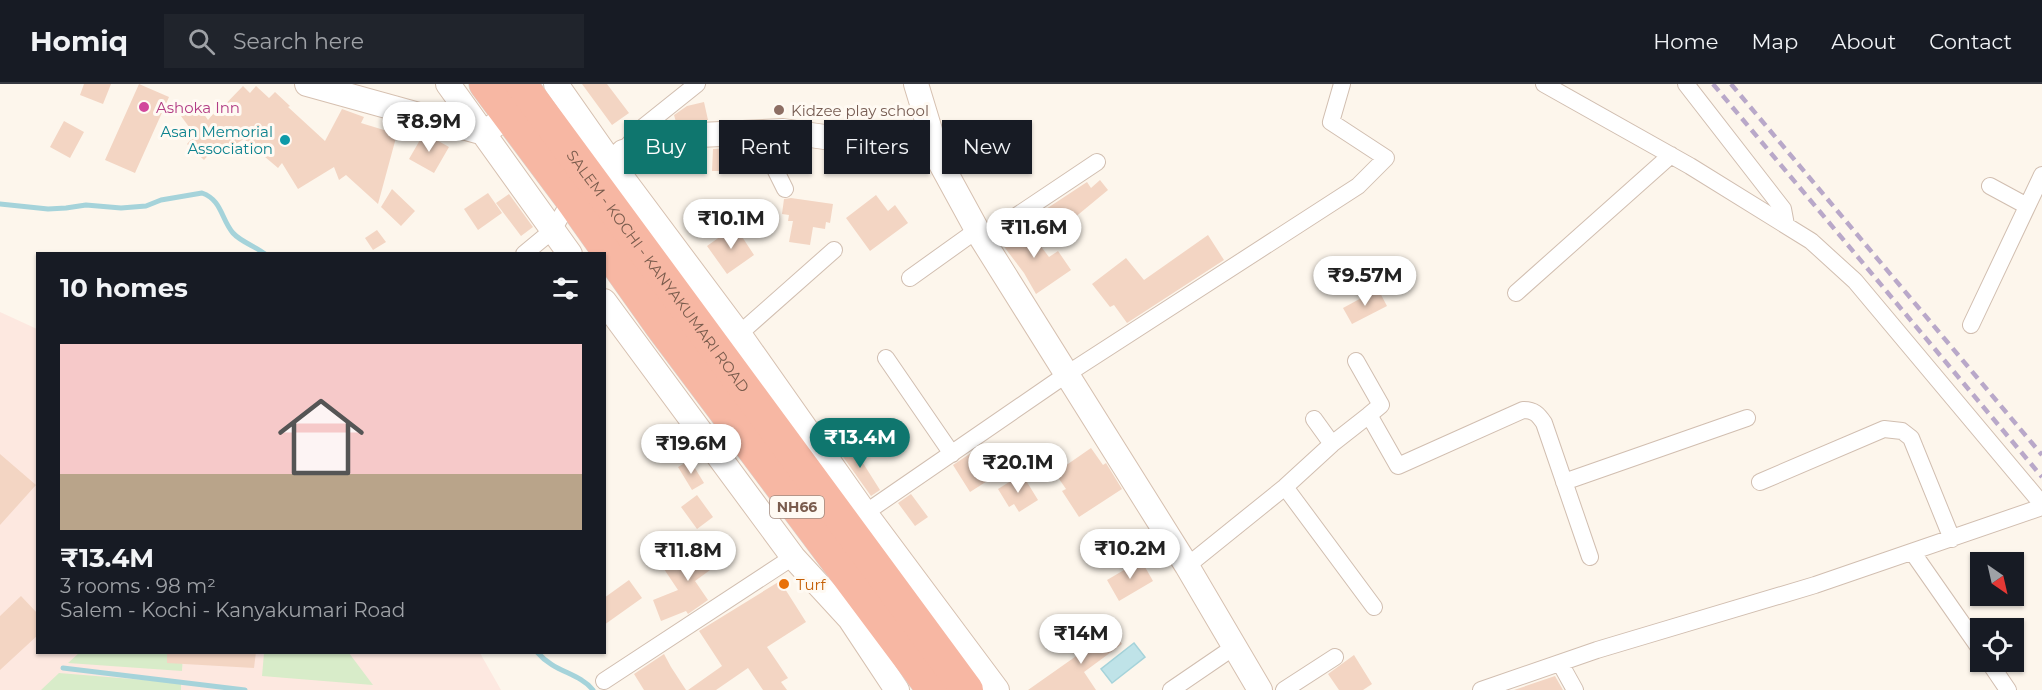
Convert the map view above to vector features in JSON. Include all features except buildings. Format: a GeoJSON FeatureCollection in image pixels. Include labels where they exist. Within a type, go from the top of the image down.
{"type":"FeatureCollection","features":[{"type":"Feature","properties":{"kind":"highway","name":"SALEM - KOCHI - KANYAKUMARI ROAD"},"geometry":{"type":"LineString","coordinates":[[485,84],[525,100],[599,173],[967,690]]}},
{"type":"Feature","properties":{"kind":"highway","name":"SALEM - KOCHI - KANYAKUMARI ROAD"},"geometry":{"type":"LineString","coordinates":[[599,173],[668,334],[933,690]]}},
{"type":"Feature","properties":{"kind":"street"},"geometry":{"type":"LineString","coordinates":[[308,84],[525,100]]}},
{"type":"Feature","properties":{"kind":"street"},"geometry":{"type":"LineString","coordinates":[[448,84],[525,100],[599,173],[738,334],[866,513],[997,690]]}},
{"type":"Feature","properties":{"kind":"street"},"geometry":{"type":"LineString","coordinates":[[526,252],[553,230],[599,173],[642,128],[698,84]]}},
{"type":"Feature","properties":{"kind":"street"},"geometry":{"type":"LineString","coordinates":[[916,84],[930,130],[934,153],[980,235],[1187,566],[1260,690]]}},
{"type":"Feature","properties":{"kind":"street"},"geometry":{"type":"LineString","coordinates":[[866,513],[1067,374],[1358,186],[1386,158],[1331,122],[1342,84]]}},
{"type":"Feature","properties":{"kind":"street"},"geometry":{"type":"LineString","coordinates":[[1481,690],[1560,663],[1913,553],[2042,505],[1855,281],[1811,241],[1671,155],[1544,84]]}},
{"type":"Feature","properties":{"kind":"street"},"geometry":{"type":"LineString","coordinates":[[1686,84],[1783,209],[1786,225]]}},
{"type":"Feature","properties":{"kind":"street"},"geometry":{"type":"LineString","coordinates":[[525,100],[553,230],[569,252]]}},
{"type":"Feature","properties":{"kind":"street"},"geometry":{"type":"LineString","coordinates":[[599,173],[678,136],[719,134]]}},
{"type":"Feature","properties":{"kind":"street"},"geometry":{"type":"LineString","coordinates":[[812,136],[934,153]]}},
{"type":"Feature","properties":{"kind":"street"},"geometry":{"type":"LineString","coordinates":[[1516,293],[1671,155]]}},
{"type":"Feature","properties":{"kind":"street"},"geometry":{"type":"LineString","coordinates":[[910,278],[1097,162]]}},
{"type":"Feature","properties":{"kind":"street"},"geometry":{"type":"LineString","coordinates":[[778,174],[785,189]]}},
{"type":"Feature","properties":{"kind":"street"},"geometry":{"type":"LineString","coordinates":[[1971,325],[2042,175]]}},
{"type":"Feature","properties":{"kind":"street"},"geometry":{"type":"LineString","coordinates":[[1990,186],[2028,206]]}},
{"type":"Feature","properties":{"kind":"street"},"geometry":{"type":"LineString","coordinates":[[738,334],[834,250]]}},
{"type":"Feature","properties":{"kind":"street"},"geometry":{"type":"LineString","coordinates":[[606,304],[793,557],[850,619],[892,682]]}},
{"type":"Feature","properties":{"kind":"street"},"geometry":{"type":"LineString","coordinates":[[886,358],[952,454]]}},
{"type":"Feature","properties":{"kind":"street"},"geometry":{"type":"LineString","coordinates":[[1187,566],[1381,405],[1356,361]]}},
{"type":"Feature","properties":{"kind":"street"},"geometry":{"type":"LineString","coordinates":[[1369,415],[1398,466],[1523,410],[1530,410],[1538,414],[1544,423],[1590,557]]}},
{"type":"Feature","properties":{"kind":"street"},"geometry":{"type":"LineString","coordinates":[[1564,482],[1747,418]]}},
{"type":"Feature","properties":{"kind":"street"},"geometry":{"type":"LineString","coordinates":[[1314,419],[1332,444]]}},
{"type":"Feature","properties":{"kind":"street"},"geometry":{"type":"LineString","coordinates":[[1760,482],[1884,429],[1902,431],[1911,438],[1952,539]]}},
{"type":"Feature","properties":{"kind":"street"},"geometry":{"type":"LineString","coordinates":[[1285,487],[1374,607]]}},
{"type":"Feature","properties":{"kind":"street"},"geometry":{"type":"LineString","coordinates":[[1913,553],[1970,635]]}},
{"type":"Feature","properties":{"kind":"street"},"geometry":{"type":"LineString","coordinates":[[604,681],[793,557]]}},
{"type":"Feature","properties":{"kind":"street"},"geometry":{"type":"LineString","coordinates":[[1171,690],[1234,647]]}},
{"type":"Feature","properties":{"kind":"street"},"geometry":{"type":"LineString","coordinates":[[1284,690],[1335,657]]}},
{"type":"Feature","properties":{"kind":"street"},"geometry":{"type":"LineString","coordinates":[[1560,663],[1575,690]]}},
{"type":"Feature","properties":{"kind":"street"},"geometry":{"type":"LineString","coordinates":[[1996,672],[2008,690]]}},
{"type":"Feature","properties":{"kind":"shaded area"},"geometry":{"type":"Polygon","coordinates":[[[0,312],[36,329],[36,654],[481,654],[501,690],[0,690],[0,312]]]}},
{"type":"Feature","properties":{"kind":"green space"},"geometry":{"type":"Polygon","coordinates":[[[78,654],[183,654],[182,671],[68,663],[78,654]]]}},
{"type":"Feature","properties":{"kind":"green space"},"geometry":{"type":"Polygon","coordinates":[[[264,654],[350,654],[373,685],[262,676],[264,654]]]}},
{"type":"Feature","properties":{"kind":"green space"},"geometry":{"type":"Polygon","coordinates":[[[59,673],[181,683],[181,690],[41,690],[59,673]]]}},
{"type":"Feature","properties":{"kind":"water"},"geometry":{"type":"Polygon","coordinates":[[[1134,643],[1145,657],[1112,683],[1101,669],[1134,643]]]}},
{"type":"Feature","properties":{"kind":"waterway"},"geometry":{"type":"LineString","coordinates":[[0,204],[48,209],[86,205],[121,208],[146,206],[161,200],[202,193],[214,200],[229,228],[236,236],[262,252]]}},
{"type":"Feature","properties":{"kind":"waterway"},"geometry":{"type":"LineString","coordinates":[[539,654],[551,664],[580,679],[593,690]]}},
{"type":"Feature","properties":{"kind":"waterway"},"geometry":{"type":"LineString","coordinates":[[63,668],[245,690]]}},
{"type":"Feature","properties":{"kind":"railway"},"geometry":{"type":"LineString","coordinates":[[1713,84],[2042,477]]}},
{"type":"Feature","properties":{"kind":"railway"},"geometry":{"type":"LineString","coordinates":[[1731,84],[2042,455]]}},
{"type":"Feature","properties":{"kind":"place","name":"Ashoka Inn"},"geometry":{"type":"Point","coordinates":[144,107]}},
{"type":"Feature","properties":{"kind":"place","name":"Kidzee play school"},"geometry":{"type":"Point","coordinates":[779,110]}},
{"type":"Feature","properties":{"kind":"place","name":"Asan Memorial Association"},"geometry":{"type":"Point","coordinates":[285,140]}},
{"type":"Feature","properties":{"kind":"place","name":"Turf"},"geometry":{"type":"Point","coordinates":[784,584]}}]}
